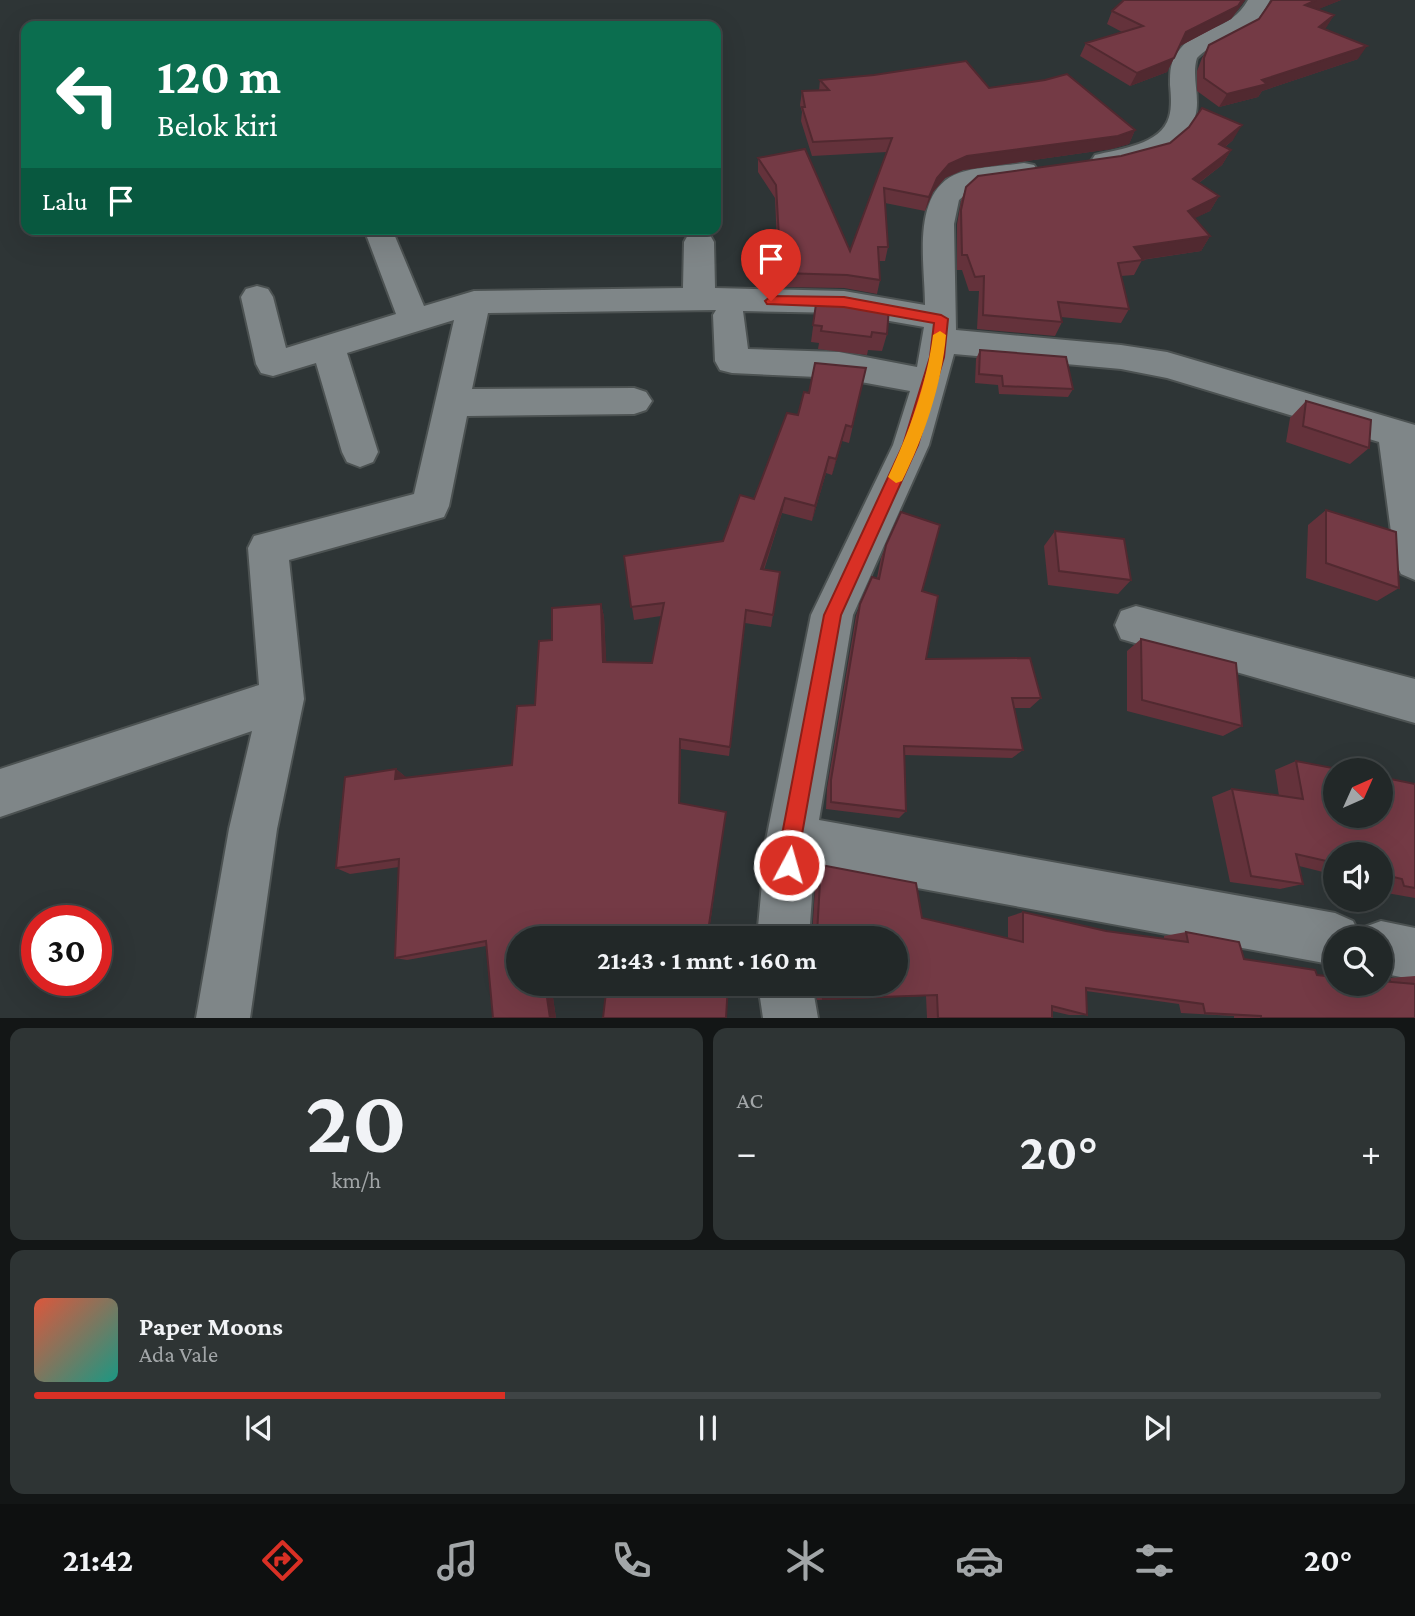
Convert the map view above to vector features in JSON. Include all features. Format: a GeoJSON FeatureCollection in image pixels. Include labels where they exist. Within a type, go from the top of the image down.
{"type":"FeatureCollection","features":[{"type":"Feature","properties":{"kind":"street"},"geometry":{"type":"LineString","coordinates":[[784,926],[791,840],[832,615],[911,445],[930,382],[940,330],[939,224],[945,197],[964,181],[1114,160],[1152,149],[1170,134],[1182,117],[1182,71],[1189,53],[1241,26],[1259,0]]}},
{"type":"Feature","properties":{"kind":"street"},"geometry":{"type":"LineString","coordinates":[[380,235],[414,320]]}},
{"type":"Feature","properties":{"kind":"street"},"geometry":{"type":"LineString","coordinates":[[699,242],[699,299]]}},
{"type":"Feature","properties":{"kind":"street"},"geometry":{"type":"LineString","coordinates":[[257,297],[273,363],[474,302],[699,299],[844,302],[940,330],[1077,355],[1121,357],[1167,365],[1406,437],[1415,562]]}},
{"type":"Feature","properties":{"kind":"street"},"geometry":{"type":"LineString","coordinates":[[223,1017],[253,829],[282,699],[268,548],[430,506],[474,302]]}},
{"type":"Feature","properties":{"kind":"street"},"geometry":{"type":"LineString","coordinates":[[729,316],[732,361],[839,365],[930,382]]}},
{"type":"Feature","properties":{"kind":"street"},"geometry":{"type":"LineString","coordinates":[[328,346],[360,452]]}},
{"type":"Feature","properties":{"kind":"street"},"geometry":{"type":"LineString","coordinates":[[452,403],[634,401]]}},
{"type":"Feature","properties":{"kind":"street"},"geometry":{"type":"LineString","coordinates":[[1136,625],[1415,701]]}},
{"type":"Feature","properties":{"kind":"street"},"geometry":{"type":"LineString","coordinates":[[0,793],[282,699]]}},
{"type":"Feature","properties":{"kind":"street"},"geometry":{"type":"LineString","coordinates":[[791,840],[1323,937]]}},
{"type":"Feature","properties":{"kind":"street"},"geometry":{"type":"LineString","coordinates":[[1393,949],[1415,954]]}},
{"type":"Feature","properties":{"kind":"street"},"geometry":{"type":"LineString","coordinates":[[787,996],[791,1017]]}},
{"type":"Feature","properties":{"kind":"building"},"geometry":{"type":"Polygon","coordinates":[[[1124,0],[1242,0],[1238,6],[1186,32],[1174,58],[1137,73],[1086,43],[1143,26],[1112,11],[1124,0]]]}},
{"type":"Feature","properties":{"kind":"building"},"geometry":{"type":"Polygon","coordinates":[[[1272,0],[1316,0],[1305,5],[1334,15],[1319,27],[1367,46],[1262,80],[1267,84],[1227,94],[1204,78],[1204,58],[1209,45],[1259,19],[1272,0]]]}},
{"type":"Feature","properties":{"kind":"building"},"geometry":{"type":"Polygon","coordinates":[[[966,61],[989,88],[1067,74],[1135,130],[1118,136],[967,156],[949,164],[937,178],[929,197],[884,188],[888,247],[878,247],[880,280],[847,275],[781,273],[776,185],[758,158],[805,149],[850,251],[892,138],[813,142],[802,107],[805,107],[802,91],[829,90],[820,80],[966,61]]]}},
{"type":"Feature","properties":{"kind":"building"},"geometry":{"type":"Polygon","coordinates":[[[1202,108],[1242,125],[1219,144],[1231,150],[1193,179],[1219,196],[1188,211],[1210,236],[1134,247],[1143,260],[1118,263],[1129,309],[1058,302],[1062,322],[983,315],[984,276],[975,277],[967,255],[962,255],[961,210],[966,187],[978,176],[1121,156],[1170,143],[1189,127],[1202,108]]]}},
{"type":"Feature","properties":{"kind":"building"},"geometry":{"type":"Polygon","coordinates":[[[817,297],[847,298],[889,307],[887,334],[872,332],[871,337],[821,331],[822,326],[813,325],[817,297]]]}},
{"type":"Feature","properties":{"kind":"building"},"geometry":{"type":"Polygon","coordinates":[[[980,350],[1066,357],[1073,389],[1003,386],[1002,376],[979,374],[980,350]]]}},
{"type":"Feature","properties":{"kind":"building"},"geometry":{"type":"Polygon","coordinates":[[[815,363],[866,368],[852,427],[846,425],[836,459],[829,457],[815,506],[785,498],[761,569],[780,572],[773,615],[746,610],[730,747],[680,739],[679,803],[726,812],[709,926],[506,926],[506,996],[547,996],[550,1018],[493,1018],[486,941],[395,958],[399,859],[336,868],[345,777],[396,769],[395,779],[512,765],[517,706],[535,705],[539,641],[552,640],[552,608],[601,604],[603,662],[652,663],[664,603],[631,607],[624,556],[723,541],[740,495],[754,499],[787,413],[798,415],[804,392],[809,393],[815,363]]]}},
{"type":"Feature","properties":{"kind":"building"},"geometry":{"type":"Polygon","coordinates":[[[1306,401],[1371,420],[1369,448],[1303,426],[1306,401]]]}},
{"type":"Feature","properties":{"kind":"building"},"geometry":{"type":"Polygon","coordinates":[[[1326,510],[1396,532],[1399,588],[1326,563],[1326,510]]]}},
{"type":"Feature","properties":{"kind":"building"},"geometry":{"type":"Polygon","coordinates":[[[901,512],[940,525],[922,591],[938,596],[926,659],[1030,658],[1041,698],[1012,698],[1023,750],[904,746],[906,811],[831,802],[831,780],[860,604],[872,577],[879,579],[886,545],[901,512]]]}},
{"type":"Feature","properties":{"kind":"building"},"geometry":{"type":"Polygon","coordinates":[[[1055,531],[1124,539],[1131,580],[1059,571],[1055,531]]]}},
{"type":"Feature","properties":{"kind":"building"},"geometry":{"type":"Polygon","coordinates":[[[1141,639],[1236,663],[1242,726],[1142,700],[1141,639]]]}},
{"type":"Feature","properties":{"kind":"building"},"geometry":{"type":"Polygon","coordinates":[[[1296,761],[1323,766],[1323,828],[1393,828],[1393,779],[1415,784],[1415,888],[1404,886],[1402,879],[1393,877],[1393,842],[1323,842],[1323,860],[1296,854],[1303,884],[1251,876],[1232,789],[1303,799],[1296,761]]]}},
{"type":"Feature","properties":{"kind":"building"},"geometry":{"type":"Polygon","coordinates":[[[821,865],[916,883],[922,918],[1023,942],[1023,912],[1106,931],[1188,942],[1186,932],[1239,942],[1244,959],[1315,970],[1317,975],[1323,976],[1323,996],[1393,996],[1393,982],[1415,984],[1415,1018],[1261,1018],[1205,1013],[1203,1004],[1086,988],[1087,1015],[1052,1006],[1052,1018],[938,1018],[937,995],[823,999],[822,996],[908,996],[908,926],[817,926],[821,865]]]}},
{"type":"Feature","properties":{"kind":"building"},"geometry":{"type":"Polygon","coordinates":[[[606,996],[727,996],[726,1018],[603,1018],[606,996]]]}},
{"type":"Feature","properties":{"kind":"slow traffic"},"geometry":{"type":"LineString","coordinates":[[896,477],[911,445],[937,357],[940,335]]}},
{"type":"Feature","properties":{"kind":"route"},"geometry":{"type":"LineString","coordinates":[[771,301],[844,302],[941,319],[937,357],[911,445],[832,615],[791,840],[789,865]]}}]}
